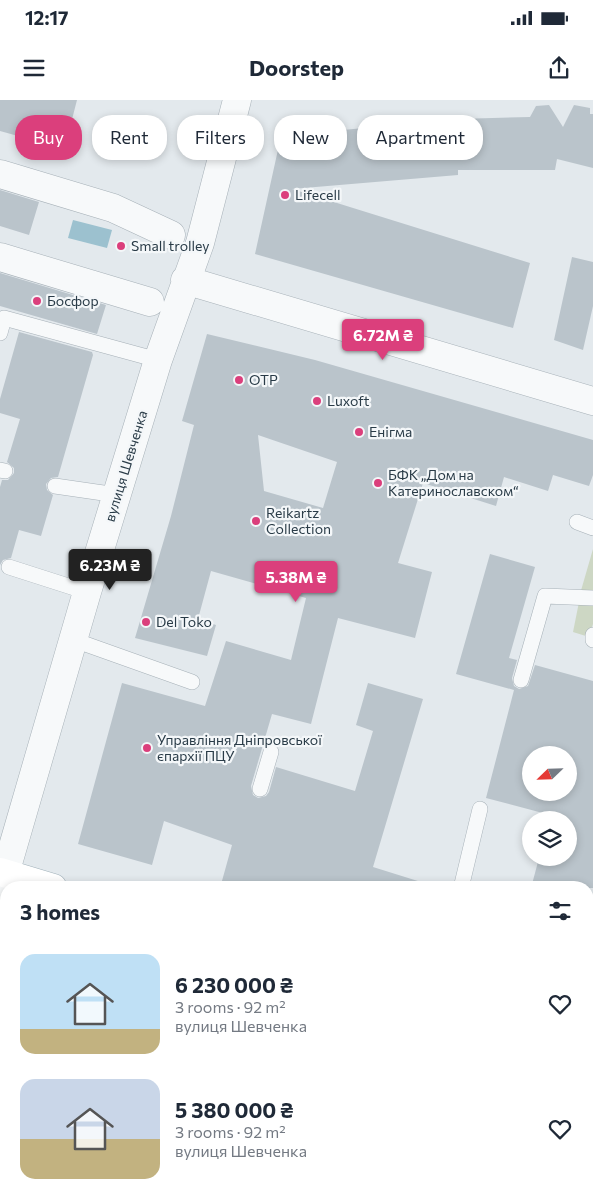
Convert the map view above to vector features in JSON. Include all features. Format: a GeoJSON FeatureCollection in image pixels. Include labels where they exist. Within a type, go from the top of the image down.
{"type":"FeatureCollection","features":[{"type":"Feature","properties":{"kind":"street","name":"вулиця Шевченка"},"geometry":{"type":"LineString","coordinates":[[2,879],[158,360],[200,242],[237,100]]}},
{"type":"Feature","properties":{"kind":"street"},"geometry":{"type":"LineString","coordinates":[[0,174],[113,208],[170,235]]}},
{"type":"Feature","properties":{"kind":"street"},"geometry":{"type":"LineString","coordinates":[[0,256],[150,302]]}},
{"type":"Feature","properties":{"kind":"street"},"geometry":{"type":"LineString","coordinates":[[186,280],[592,397]]}},
{"type":"Feature","properties":{"kind":"lane"},"geometry":{"type":"LineString","coordinates":[[0,333],[4,318],[158,360]]}},
{"type":"Feature","properties":{"kind":"lane"},"geometry":{"type":"LineString","coordinates":[[55,486],[117,495]]}},
{"type":"Feature","properties":{"kind":"lane"},"geometry":{"type":"LineString","coordinates":[[578,522],[593,528]]}},
{"type":"Feature","properties":{"kind":"lane"},"geometry":{"type":"LineString","coordinates":[[9,567],[87,592]]}},
{"type":"Feature","properties":{"kind":"lane"},"geometry":{"type":"LineString","coordinates":[[521,680],[546,596],[593,598]]}},
{"type":"Feature","properties":{"kind":"lane"},"geometry":{"type":"LineString","coordinates":[[593,635],[593,640]]}},
{"type":"Feature","properties":{"kind":"lane"},"geometry":{"type":"LineString","coordinates":[[74,640],[192,682]]}},
{"type":"Feature","properties":{"kind":"lane"},"geometry":{"type":"LineString","coordinates":[[260,789],[271,752]]}},
{"type":"Feature","properties":{"kind":"lane"},"geometry":{"type":"LineString","coordinates":[[463,881],[480,809]]}},
{"type":"Feature","properties":{"kind":"green space"},"geometry":{"type":"Polygon","coordinates":[[[593,549],[593,595],[580,594],[593,549]]]}},
{"type":"Feature","properties":{"kind":"green space"},"geometry":{"type":"Polygon","coordinates":[[[579,602],[593,602],[593,624],[589,637],[573,632],[579,602]]]}},
{"type":"Feature","properties":{"kind":"water"},"geometry":{"type":"Polygon","coordinates":[[[73,220],[112,230],[107,248],[68,238],[73,220]]]}},
{"type":"Feature","properties":{"kind":"building"},"geometry":{"type":"Polygon","coordinates":[[[0,100],[77,100],[73,115],[15,115],[15,135],[0,131],[0,100]]]}},
{"type":"Feature","properties":{"kind":"building"},"geometry":{"type":"Polygon","coordinates":[[[549,105],[563,127],[574,105],[590,108],[590,114],[593,114],[593,168],[557,159],[555,170],[458,170],[458,175],[292,189],[530,263],[513,328],[255,254],[276,160],[347,160],[347,130],[357,129],[357,160],[483,160],[483,118],[530,117],[536,106],[549,105]]]}},
{"type":"Feature","properties":{"kind":"building"},"geometry":{"type":"Polygon","coordinates":[[[0,190],[39,202],[29,235],[0,226],[0,190]]]}},
{"type":"Feature","properties":{"kind":"building"},"geometry":{"type":"Polygon","coordinates":[[[572,257],[593,262],[593,306],[583,350],[554,340],[572,257]]]}},
{"type":"Feature","properties":{"kind":"building","name":"Босфор"},"geometry":{"type":"Polygon","coordinates":[[[0,273],[106,305],[97,334],[0,306],[0,273]]]}},
{"type":"Feature","properties":{"kind":"building"},"geometry":{"type":"Polygon","coordinates":[[[19,332],[92,352],[93,355],[58,477],[51,478],[46,484],[47,490],[53,495],[41,536],[19,530],[11,558],[3,560],[0,565],[0,487],[2,480],[8,480],[14,473],[14,468],[7,462],[20,419],[0,413],[0,399],[19,332]]]}},
{"type":"Feature","properties":{"kind":"building"},"geometry":{"type":"Polygon","coordinates":[[[207,334],[315,360],[593,440],[593,475],[589,486],[553,475],[548,491],[504,477],[496,506],[423,483],[398,563],[432,572],[415,638],[338,618],[311,724],[272,714],[251,786],[253,795],[258,798],[266,796],[269,792],[276,767],[355,791],[373,731],[356,725],[368,683],[423,699],[373,867],[418,881],[222,881],[232,845],[164,821],[152,865],[78,844],[122,683],[205,706],[226,641],[291,660],[306,598],[211,571],[198,619],[216,625],[207,656],[135,638],[171,516],[194,425],[182,421],[207,334]],[[258,435],[264,491],[323,508],[337,462],[258,435]]]}},
{"type":"Feature","properties":{"kind":"building"},"geometry":{"type":"Polygon","coordinates":[[[490,554],[535,567],[509,658],[517,660],[512,678],[514,686],[519,689],[528,686],[535,665],[593,681],[593,881],[533,881],[537,866],[577,866],[577,811],[535,811],[486,798],[514,690],[456,674],[490,554]]]}},
{"type":"Feature","properties":{"kind":"place","name":"Lifecell"},"geometry":{"type":"Point","coordinates":[285,195]}},
{"type":"Feature","properties":{"kind":"place","name":"Small trolley"},"geometry":{"type":"Point","coordinates":[121,246]}},
{"type":"Feature","properties":{"kind":"place","name":"Босфор"},"geometry":{"type":"Point","coordinates":[37,301]}},
{"type":"Feature","properties":{"kind":"place","name":"OTP"},"geometry":{"type":"Point","coordinates":[239,380]}},
{"type":"Feature","properties":{"kind":"place","name":"Luxoft"},"geometry":{"type":"Point","coordinates":[317,401]}},
{"type":"Feature","properties":{"kind":"place","name":"Енігма"},"geometry":{"type":"Point","coordinates":[359,432]}},
{"type":"Feature","properties":{"kind":"place","name":"БФК „Дом на Катеринославском“"},"geometry":{"type":"Point","coordinates":[378,483]}},
{"type":"Feature","properties":{"kind":"place","name":"Reikartz Collection"},"geometry":{"type":"Point","coordinates":[256,521]}},
{"type":"Feature","properties":{"kind":"place","name":"Del Toko"},"geometry":{"type":"Point","coordinates":[146,622]}},
{"type":"Feature","properties":{"kind":"place","name":"Управління Дніпровської єпархії ПЦУ"},"geometry":{"type":"Point","coordinates":[147,748]}}]}
